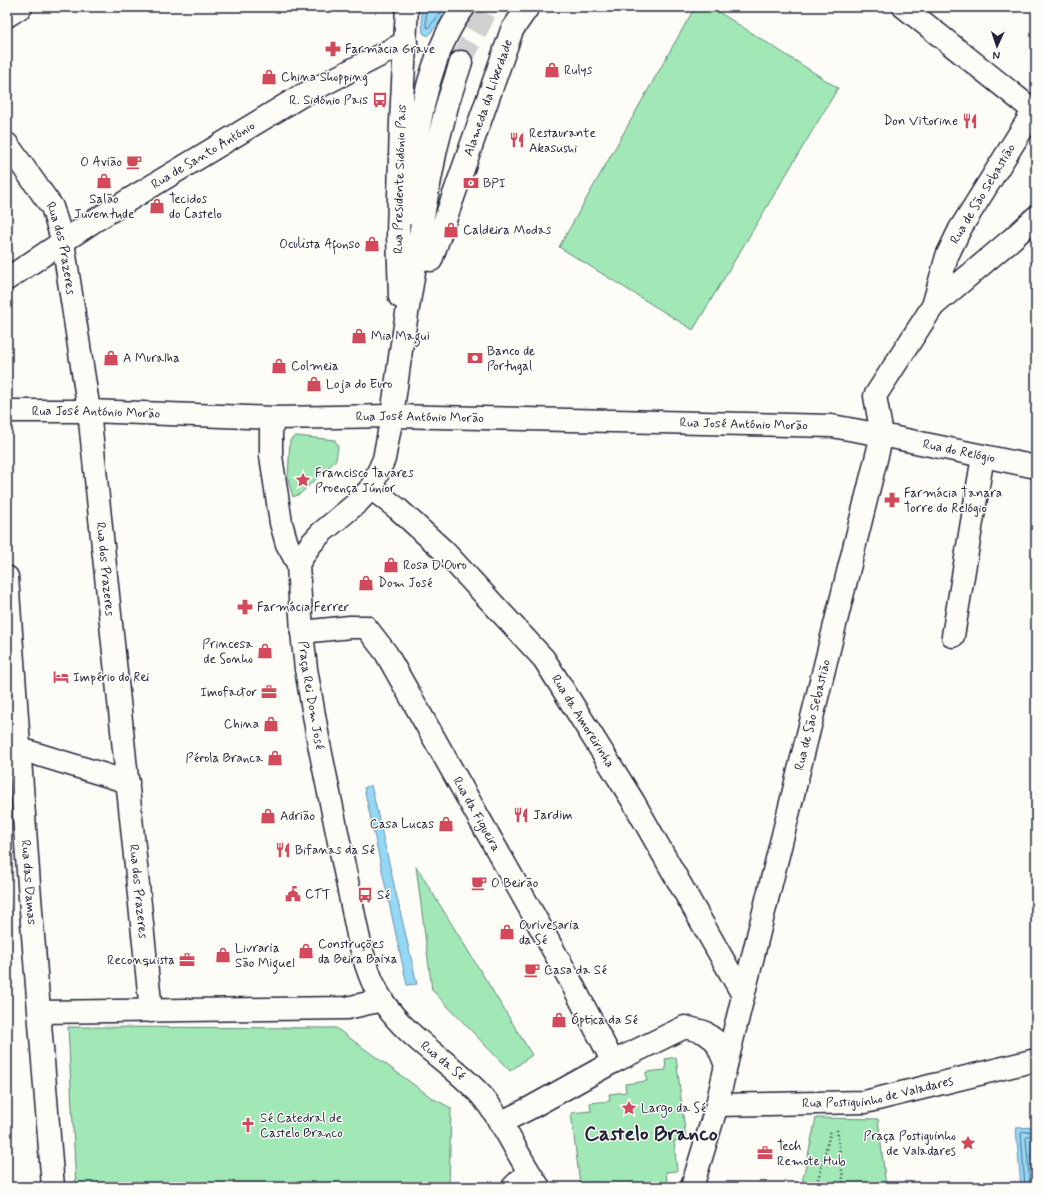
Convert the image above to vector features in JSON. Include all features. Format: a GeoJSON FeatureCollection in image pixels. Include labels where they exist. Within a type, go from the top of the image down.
{"type":"FeatureCollection","features":[{"type":"Feature","properties":{"kind":"street"},"geometry":{"type":"LineString","coordinates":[[7,16],[21,7]]}},
{"type":"Feature","properties":{"kind":"street","name":"Rua Presidente Sidónio Pais"},"geometry":{"type":"LineString","coordinates":[[401,350],[398,226],[401,121],[407,7]]}},
{"type":"Feature","properties":{"kind":"street"},"geometry":{"type":"LineString","coordinates":[[412,285],[405,242],[406,214],[416,142],[426,95],[439,53],[457,16],[464,7]]}},
{"type":"Feature","properties":{"kind":"street","name":"Alameda da Liberdade"},"geometry":{"type":"LineString","coordinates":[[431,260],[512,30],[528,7]]}},
{"type":"Feature","properties":{"kind":"street"},"geometry":{"type":"LineString","coordinates":[[904,7],[1035,109]]}},
{"type":"Feature","properties":{"kind":"street","name":"Rua de Santo António"},"geometry":{"type":"LineString","coordinates":[[7,279],[101,217],[299,97],[406,42]]}},
{"type":"Feature","properties":{"kind":"street"},"geometry":{"type":"LineString","coordinates":[[275,418],[271,430],[271,456],[281,523],[287,544],[298,564],[310,545],[321,533],[358,502],[371,488],[384,459],[392,416],[401,350],[436,150],[448,102],[461,62]]}},
{"type":"Feature","properties":{"kind":"street","name":"Rua de São Sebastião"},"geometry":{"type":"LineString","coordinates":[[726,1065],[882,435],[875,396],[932,306],[947,256],[960,228],[1035,109]]}},
{"type":"Feature","properties":{"kind":"street","name":"Rua dos Prazeres"},"geometry":{"type":"LineString","coordinates":[[7,144],[52,207],[63,242],[89,411],[151,1011]]}},
{"type":"Feature","properties":{"kind":"street"},"geometry":{"type":"LineString","coordinates":[[932,306],[1012,239],[1036,216]]}},
{"type":"Feature","properties":{"kind":"street","name":"Rua José António Morão"},"geometry":{"type":"LineString","coordinates":[[7,411],[89,411],[275,418],[392,416],[832,426],[882,435]]}},
{"type":"Feature","properties":{"kind":"street","name":"Rua do Relógio"},"geometry":{"type":"LineString","coordinates":[[882,435],[1036,467]]}},
{"type":"Feature","properties":{"kind":"street"},"geometry":{"type":"LineString","coordinates":[[953,636],[983,456]]}},
{"type":"Feature","properties":{"kind":"street","name":"Rua da Amoreirinha"},"geometry":{"type":"LineString","coordinates":[[371,488],[398,509],[444,551],[544,659],[633,801],[743,995]]}},
{"type":"Feature","properties":{"kind":"street","name":"Praça Rei Dom José"},"geometry":{"type":"LineString","coordinates":[[298,564],[306,669],[319,744],[358,935],[371,978],[382,1000]]}},
{"type":"Feature","properties":{"kind":"street","name":"Rua das Damas"},"geometry":{"type":"LineString","coordinates":[[7,577],[14,747],[40,1012],[53,1187]]}},
{"type":"Feature","properties":{"kind":"street","name":"Rua da Figueira"},"geometry":{"type":"LineString","coordinates":[[302,632],[350,627],[366,627],[386,653],[569,978],[613,1062]]}},
{"type":"Feature","properties":{"kind":"street"},"geometry":{"type":"LineString","coordinates":[[14,747],[128,782]]}},
{"type":"Feature","properties":{"kind":"street"},"geometry":{"type":"LineString","coordinates":[[40,1012],[347,1008],[382,1000]]}},
{"type":"Feature","properties":{"kind":"street","name":"Rua da Sé"},"geometry":{"type":"LineString","coordinates":[[382,1000],[404,1026],[464,1078],[481,1095],[500,1123]]}},
{"type":"Feature","properties":{"kind":"street"},"geometry":{"type":"LineString","coordinates":[[527,1182],[500,1123],[613,1062],[685,1027],[704,1032],[716,1041],[726,1065],[717,1105],[692,1187]]}},
{"type":"Feature","properties":{"kind":"street","name":"Rua Postiguinho de Valadares"},"geometry":{"type":"LineString","coordinates":[[717,1105],[865,1102],[1036,1060]]}},
{"type":"Feature","properties":{"kind":"path"},"geometry":{"type":"LineString","coordinates":[[816,1187],[832,1126]]}},
{"type":"Feature","properties":{"kind":"path"},"geometry":{"type":"LineString","coordinates":[[837,1127],[844,1187]]}},
{"type":"Feature","properties":{"kind":"green space"},"geometry":{"type":"Polygon","coordinates":[[[695,7],[711,7],[838,88],[693,330],[559,247],[695,7]]]}},
{"type":"Feature","properties":{"kind":"green space"},"geometry":{"type":"Polygon","coordinates":[[[296,436],[335,440],[338,447],[336,460],[300,494],[293,497],[288,479],[290,440],[296,436]]]}},
{"type":"Feature","properties":{"kind":"green space"},"geometry":{"type":"Polygon","coordinates":[[[416,866],[532,1055],[510,1071],[432,990],[416,866]]]}},
{"type":"Feature","properties":{"kind":"green space"},"geometry":{"type":"Polygon","coordinates":[[[7,880],[12,931],[7,942],[7,880]]]}},
{"type":"Feature","properties":{"kind":"green space"},"geometry":{"type":"Polygon","coordinates":[[[68,1027],[336,1028],[432,1098],[451,1108],[449,1187],[76,1187],[68,1027]]]}},
{"type":"Feature","properties":{"kind":"green space"},"geometry":{"type":"Polygon","coordinates":[[[676,1057],[686,1139],[674,1141],[677,1171],[666,1172],[668,1187],[598,1187],[597,1182],[580,1184],[571,1113],[591,1111],[590,1103],[610,1101],[609,1094],[626,1092],[625,1084],[647,1081],[646,1072],[666,1070],[665,1059],[676,1057]]]}},
{"type":"Feature","properties":{"kind":"green space"},"geometry":{"type":"Polygon","coordinates":[[[816,1118],[878,1119],[886,1187],[801,1187],[816,1118]]]}},
{"type":"Feature","properties":{"kind":"water"},"geometry":{"type":"Polygon","coordinates":[[[423,7],[448,7],[445,15],[428,36],[423,33],[421,10],[423,7]]]}},
{"type":"Feature","properties":{"kind":"water"},"geometry":{"type":"Polygon","coordinates":[[[371,785],[417,984],[407,985],[364,788],[371,785]]]}},
{"type":"Feature","properties":{"kind":"water"},"geometry":{"type":"Polygon","coordinates":[[[1036,1127],[1036,1187],[1021,1187],[1016,1128],[1036,1127]]]}},
{"type":"Feature","properties":{"kind":"tunnel"},"geometry":{"type":"LineString","coordinates":[[461,62],[488,7]]}},
{"type":"Feature","properties":{"kind":"place","name":"Farmácia Grave"},"geometry":{"type":"Point","coordinates":[333,49]}},
{"type":"Feature","properties":{"kind":"place","name":"Rulys"},"geometry":{"type":"Point","coordinates":[552,70]}},
{"type":"Feature","properties":{"kind":"place","name":"China Shopping"},"geometry":{"type":"Point","coordinates":[269,77]}},
{"type":"Feature","properties":{"kind":"place","name":"R. Sidónio Pais"},"geometry":{"type":"Point","coordinates":[380,100]}},
{"type":"Feature","properties":{"kind":"place","name":"Don Vitorine"},"geometry":{"type":"Point","coordinates":[970,121]}},
{"type":"Feature","properties":{"kind":"place","name":"Restaurante Akasushi"},"geometry":{"type":"Point","coordinates":[517,140]}},
{"type":"Feature","properties":{"kind":"place","name":"O Avião"},"geometry":{"type":"Point","coordinates":[134,162]}},
{"type":"Feature","properties":{"kind":"place","name":"Salão Juventude"},"geometry":{"type":"Point","coordinates":[104,181]}},
{"type":"Feature","properties":{"kind":"place","name":"BPI"},"geometry":{"type":"Point","coordinates":[471,183]}},
{"type":"Feature","properties":{"kind":"place","name":"Tecidos do Castelo"},"geometry":{"type":"Point","coordinates":[157,206]}},
{"type":"Feature","properties":{"kind":"place","name":"Caldeira Modas"},"geometry":{"type":"Point","coordinates":[451,230]}},
{"type":"Feature","properties":{"kind":"place","name":"Oculista Afonso"},"geometry":{"type":"Point","coordinates":[372,244]}},
{"type":"Feature","properties":{"kind":"place","name":"Mia Magui"},"geometry":{"type":"Point","coordinates":[359,336]}},
{"type":"Feature","properties":{"kind":"place","name":"A Muralha"},"geometry":{"type":"Point","coordinates":[111,358]}},
{"type":"Feature","properties":{"kind":"place","name":"Banco de Portugal"},"geometry":{"type":"Point","coordinates":[475,358]}},
{"type":"Feature","properties":{"kind":"place","name":"Colmeia"},"geometry":{"type":"Point","coordinates":[279,366]}},
{"type":"Feature","properties":{"kind":"place","name":"Loja do Euro"},"geometry":{"type":"Point","coordinates":[314,384]}},
{"type":"Feature","properties":{"kind":"place","name":"Francisco Tavares Proença Júnior"},"geometry":{"type":"Point","coordinates":[303,480]}},
{"type":"Feature","properties":{"kind":"place","name":"Farmácia Tanara Torre do Relógio"},"geometry":{"type":"Point","coordinates":[892,500]}},
{"type":"Feature","properties":{"kind":"place","name":"Rosa D'Ouro"},"geometry":{"type":"Point","coordinates":[391,565]}},
{"type":"Feature","properties":{"kind":"place","name":"Dom José"},"geometry":{"type":"Point","coordinates":[366,583]}},
{"type":"Feature","properties":{"kind":"place","name":"Farmácia Ferrer"},"geometry":{"type":"Point","coordinates":[245,607]}},
{"type":"Feature","properties":{"kind":"place","name":"Princesa de Sonho"},"geometry":{"type":"Point","coordinates":[265,651]}},
{"type":"Feature","properties":{"kind":"place","name":"Império do Rei"},"geometry":{"type":"Point","coordinates":[61,677]}},
{"type":"Feature","properties":{"kind":"place","name":"Imofactor"},"geometry":{"type":"Point","coordinates":[269,692]}},
{"type":"Feature","properties":{"kind":"place","name":"China"},"geometry":{"type":"Point","coordinates":[271,724]}},
{"type":"Feature","properties":{"kind":"place","name":"Pérola Branca"},"geometry":{"type":"Point","coordinates":[275,758]}},
{"type":"Feature","properties":{"kind":"place","name":"Jardim"},"geometry":{"type":"Point","coordinates":[521,815]}},
{"type":"Feature","properties":{"kind":"place","name":"Adrião"},"geometry":{"type":"Point","coordinates":[268,816]}},
{"type":"Feature","properties":{"kind":"place","name":"Casa Lucas"},"geometry":{"type":"Point","coordinates":[446,824]}},
{"type":"Feature","properties":{"kind":"place","name":"Bifanas da Sé"},"geometry":{"type":"Point","coordinates":[283,850]}},
{"type":"Feature","properties":{"kind":"place","name":"O Beirão"},"geometry":{"type":"Point","coordinates":[479,883]}},
{"type":"Feature","properties":{"kind":"place","name":"CTT"},"geometry":{"type":"Point","coordinates":[293,894]}},
{"type":"Feature","properties":{"kind":"place","name":"Sé"},"geometry":{"type":"Point","coordinates":[365,895]}},
{"type":"Feature","properties":{"kind":"place","name":"Ourivesaria da Sé"},"geometry":{"type":"Point","coordinates":[507,932]}},
{"type":"Feature","properties":{"kind":"place","name":"Construções da Beira Baixa"},"geometry":{"type":"Point","coordinates":[306,951]}},
{"type":"Feature","properties":{"kind":"place","name":"Livraria São Miguel"},"geometry":{"type":"Point","coordinates":[223,955]}},
{"type":"Feature","properties":{"kind":"place","name":"Reconquista"},"geometry":{"type":"Point","coordinates":[187,960]}},
{"type":"Feature","properties":{"kind":"place","name":"Casa da Sé"},"geometry":{"type":"Point","coordinates":[532,970]}},
{"type":"Feature","properties":{"kind":"place","name":"Óptica da Sé"},"geometry":{"type":"Point","coordinates":[559,1020]}},
{"type":"Feature","properties":{"kind":"place","name":"Largo da Sé"},"geometry":{"type":"Point","coordinates":[629,1108]}},
{"type":"Feature","properties":{"kind":"place","name":"Sé Catedral de Castelo Branco"},"geometry":{"type":"Point","coordinates":[248,1125]}},
{"type":"Feature","properties":{"kind":"place","name":"Praça Postiguinho de Valadares"},"geometry":{"type":"Point","coordinates":[968,1143]}},
{"type":"Feature","properties":{"kind":"place","name":"Tech Remote Hub"},"geometry":{"type":"Point","coordinates":[765,1153]}},
{"type":"Feature","properties":{"kind":"district","name":"Castelo Branco"},"geometry":{"type":"Point","coordinates":[651,1134]}}]}
